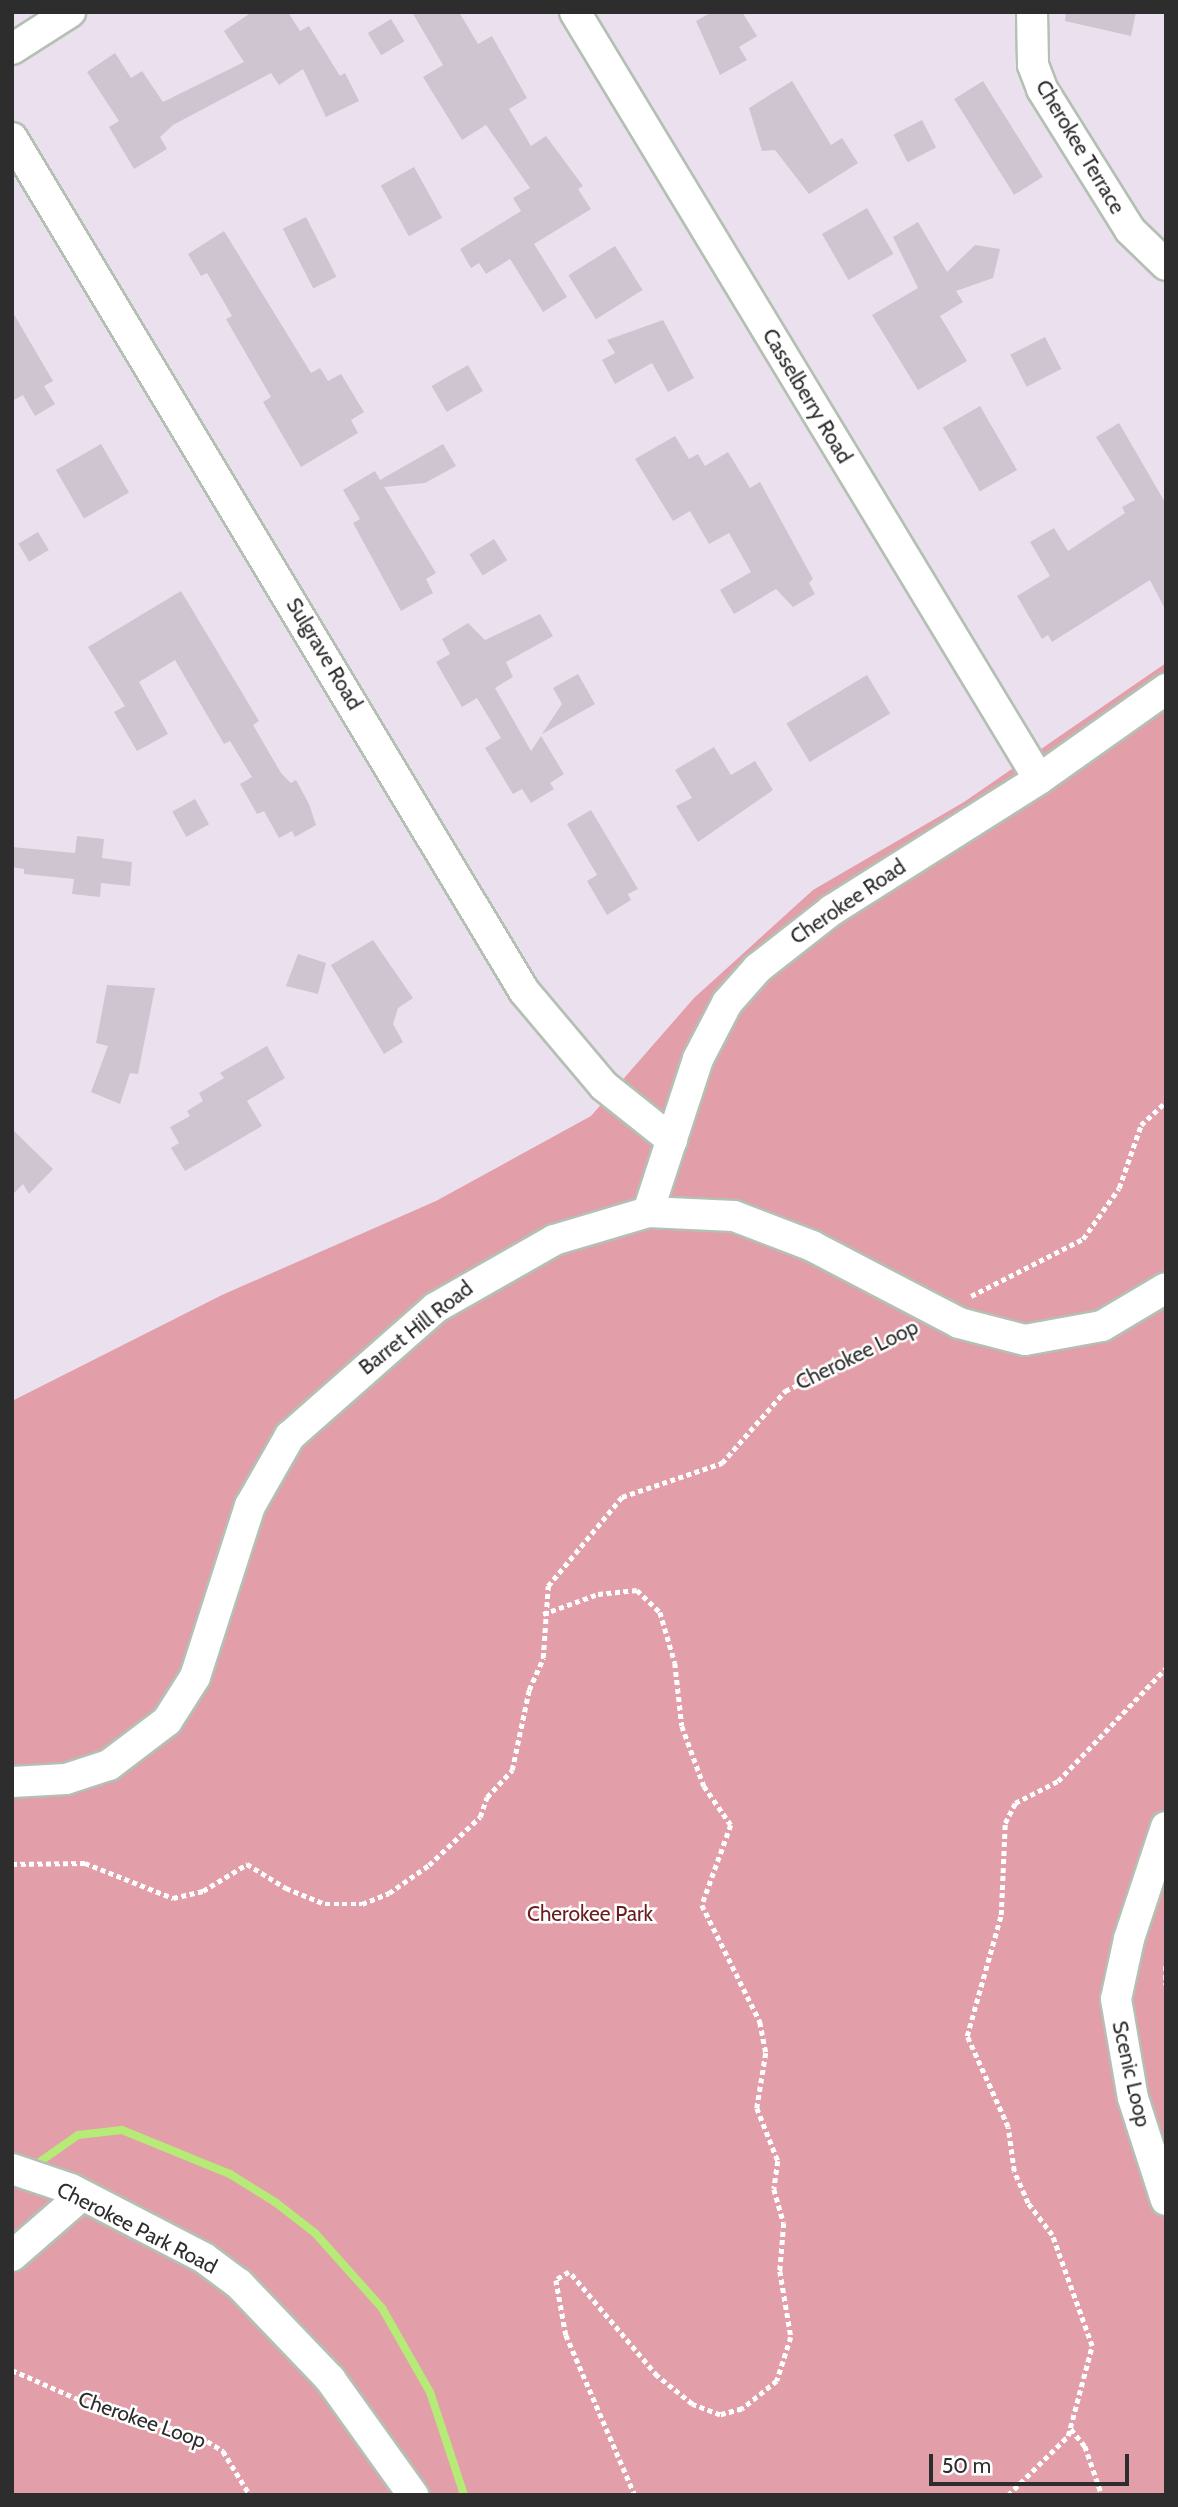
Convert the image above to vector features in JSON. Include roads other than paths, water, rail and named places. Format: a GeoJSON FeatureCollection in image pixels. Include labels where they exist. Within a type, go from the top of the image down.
{"type":"FeatureCollection","features":[{"type":"Feature","properties":{"kind":"street"},"geometry":{"type":"LineString","coordinates":[[12,49],[70,12]]}},
{"type":"Feature","properties":{"kind":"street","name":"Casselberry Road"},"geometry":{"type":"LineString","coordinates":[[575,12],[1039,779]]}},
{"type":"Feature","properties":{"kind":"street","name":"Cherokee Terrace"},"geometry":{"type":"LineString","coordinates":[[1032,12],[1033,65],[1042,89],[1130,230],[1166,265]]}},
{"type":"Feature","properties":{"kind":"street","name":"Sulgrave Road"},"geometry":{"type":"LineString","coordinates":[[12,138],[524,991],[604,1086],[671,1140]]}},
{"type":"Feature","properties":{"kind":"street","name":"Cherokee Road"},"geometry":{"type":"LineString","coordinates":[[648,1212],[698,1059],[727,1003],[758,968],[832,910],[1039,779],[1166,689]]}},
{"type":"Feature","properties":{"kind":"street","name":"Barret Hill Road"},"geometry":{"type":"LineString","coordinates":[[12,1782],[66,1779],[99,1769],[130,1753],[167,1721],[195,1677],[250,1506],[273,1459],[308,1415],[435,1308],[494,1270],[554,1240],[648,1212],[734,1216],[761,1223],[941,1312],[1001,1336],[1050,1339],[1102,1326],[1166,1288]]}},
{"type":"Feature","properties":{"kind":"street","name":"Scenic Loop"},"geometry":{"type":"LineString","coordinates":[[1166,1827],[1129,1939],[1116,1998],[1133,2098],[1166,2200]]}},
{"type":"Feature","properties":{"kind":"street","name":"Cherokee Park Road"},"geometry":{"type":"LineString","coordinates":[[12,2169],[76,2193],[204,2258],[239,2284],[330,2379],[413,2495]]}},
{"type":"Feature","properties":{"kind":"street"},"geometry":{"type":"LineString","coordinates":[[12,2256],[76,2193]]}},
{"type":"Feature","properties":{"kind":"waterway"},"geometry":{"type":"LineString","coordinates":[[31,2168],[78,2135],[122,2130],[230,2174],[275,2202],[315,2233],[382,2308],[430,2392],[464,2495]]}},
{"type":"Feature","properties":{"kind":"park label","name":"Cherokee Park"},"geometry":{"type":"Point","coordinates":[590,1914]}}]}
